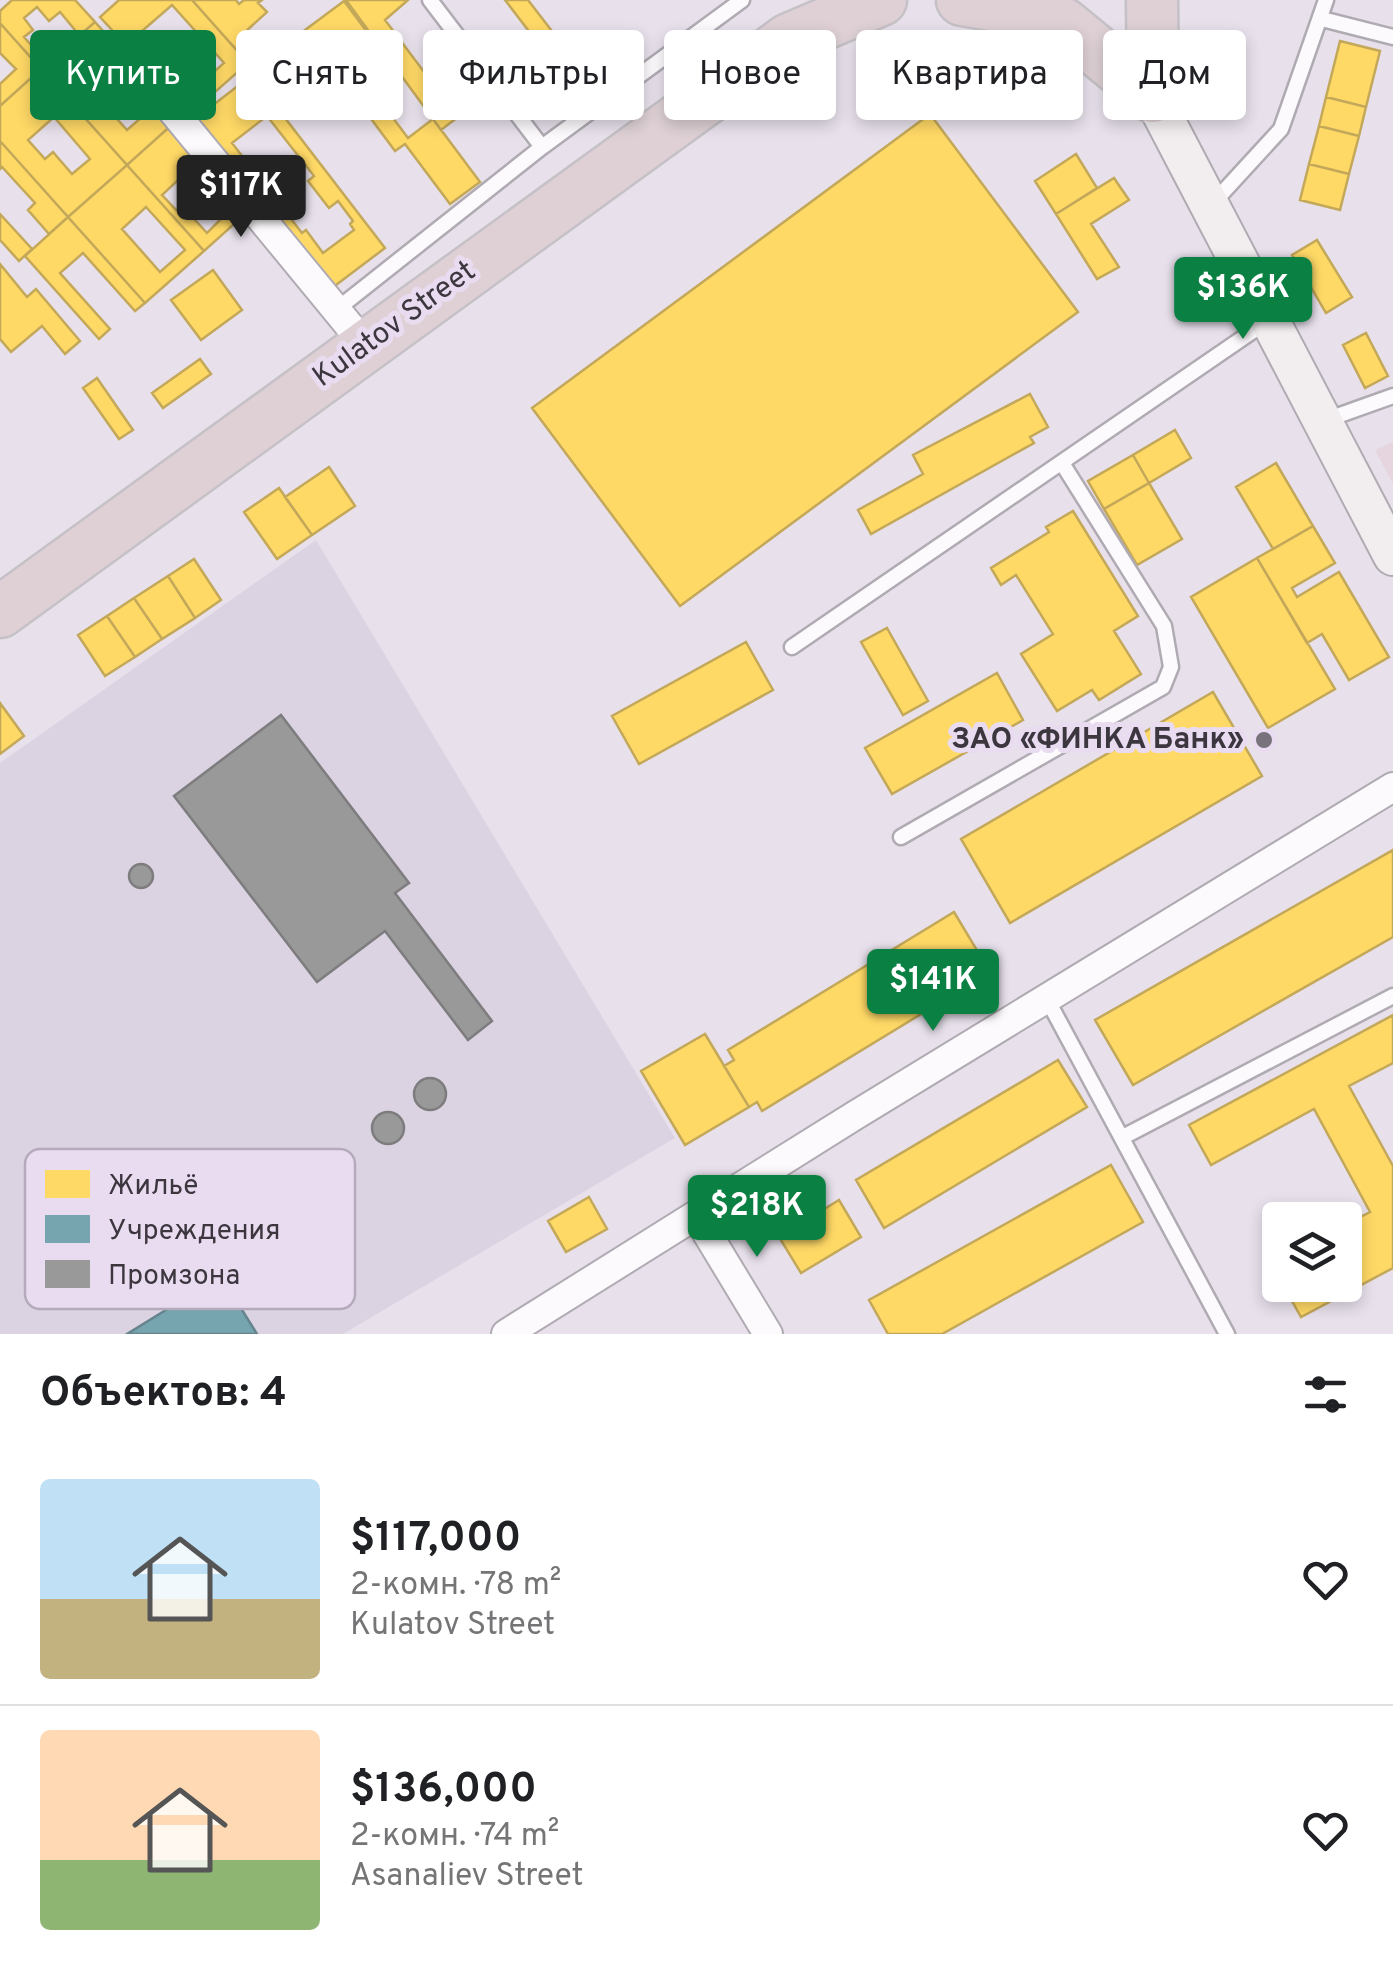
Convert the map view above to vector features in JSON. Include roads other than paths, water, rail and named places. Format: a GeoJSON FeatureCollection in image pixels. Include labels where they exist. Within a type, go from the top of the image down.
{"type":"FeatureCollection","features":[{"type":"Feature","properties":{"kind":"highway","name":"Kulatov Street"},"geometry":{"type":"LineString","coordinates":[[797,30],[822,0]]}},
{"type":"Feature","properties":{"kind":"highway","name":"Kulatov Street"},"geometry":{"type":"LineString","coordinates":[[810,30],[881,0]]}},
{"type":"Feature","properties":{"kind":"highway"},"geometry":{"type":"LineString","coordinates":[[820,30],[890,10],[952,0]]}},
{"type":"Feature","properties":{"kind":"highway"},"geometry":{"type":"LineString","coordinates":[[962,0],[1045,14],[1064,24],[1103,56]]}},
{"type":"Feature","properties":{"kind":"highway"},"geometry":{"type":"LineString","coordinates":[[1152,0],[1152,30]]}},
{"type":"Feature","properties":{"kind":"highway","name":"Kulatov Street"},"geometry":{"type":"LineString","coordinates":[[0,612],[351,328],[666,120]]}},
{"type":"Feature","properties":{"kind":"main road"},"geometry":{"type":"LineString","coordinates":[[1060,0],[1103,45]]}},
{"type":"Feature","properties":{"kind":"main road"},"geometry":{"type":"LineString","coordinates":[[1129,0],[1136,30]]}},
{"type":"Feature","properties":{"kind":"main road"},"geometry":{"type":"LineString","coordinates":[[1165,120],[1393,556]]}},
{"type":"Feature","properties":{"kind":"street"},"geometry":{"type":"LineString","coordinates":[[180,120],[351,328]]}},
{"type":"Feature","properties":{"kind":"street"},"geometry":{"type":"LineString","coordinates":[[506,1334],[1393,787]]}},
{"type":"Feature","properties":{"kind":"street"},"geometry":{"type":"LineString","coordinates":[[696,1215],[768,1334]]}},
{"type":"Feature","properties":{"kind":"lane"},"geometry":{"type":"LineString","coordinates":[[430,0],[542,147]]}},
{"type":"Feature","properties":{"kind":"lane"},"geometry":{"type":"LineString","coordinates":[[351,328],[542,147],[742,0]]}},
{"type":"Feature","properties":{"kind":"lane"},"geometry":{"type":"LineString","coordinates":[[1210,206],[1282,129],[1326,0]]}},
{"type":"Feature","properties":{"kind":"lane"},"geometry":{"type":"LineString","coordinates":[[1322,19],[1393,37]]}},
{"type":"Feature","properties":{"kind":"lane"},"geometry":{"type":"LineString","coordinates":[[792,647],[1270,320]]}},
{"type":"Feature","properties":{"kind":"lane"},"geometry":{"type":"LineString","coordinates":[[1322,421],[1393,396]]}},
{"type":"Feature","properties":{"kind":"lane"},"geometry":{"type":"LineString","coordinates":[[902,838],[1163,687],[1171,667],[1164,626],[1062,463]]}},
{"type":"Feature","properties":{"kind":"lane"},"geometry":{"type":"LineString","coordinates":[[1123,1137],[1393,996]]}},
{"type":"Feature","properties":{"kind":"lane"},"geometry":{"type":"LineString","coordinates":[[1046,999],[1228,1334]]}},
{"type":"Feature","properties":{"kind":"place","name":"ЗАО «ФИНКА Банк»"},"geometry":{"type":"Point","coordinates":[1264,740]}}]}
